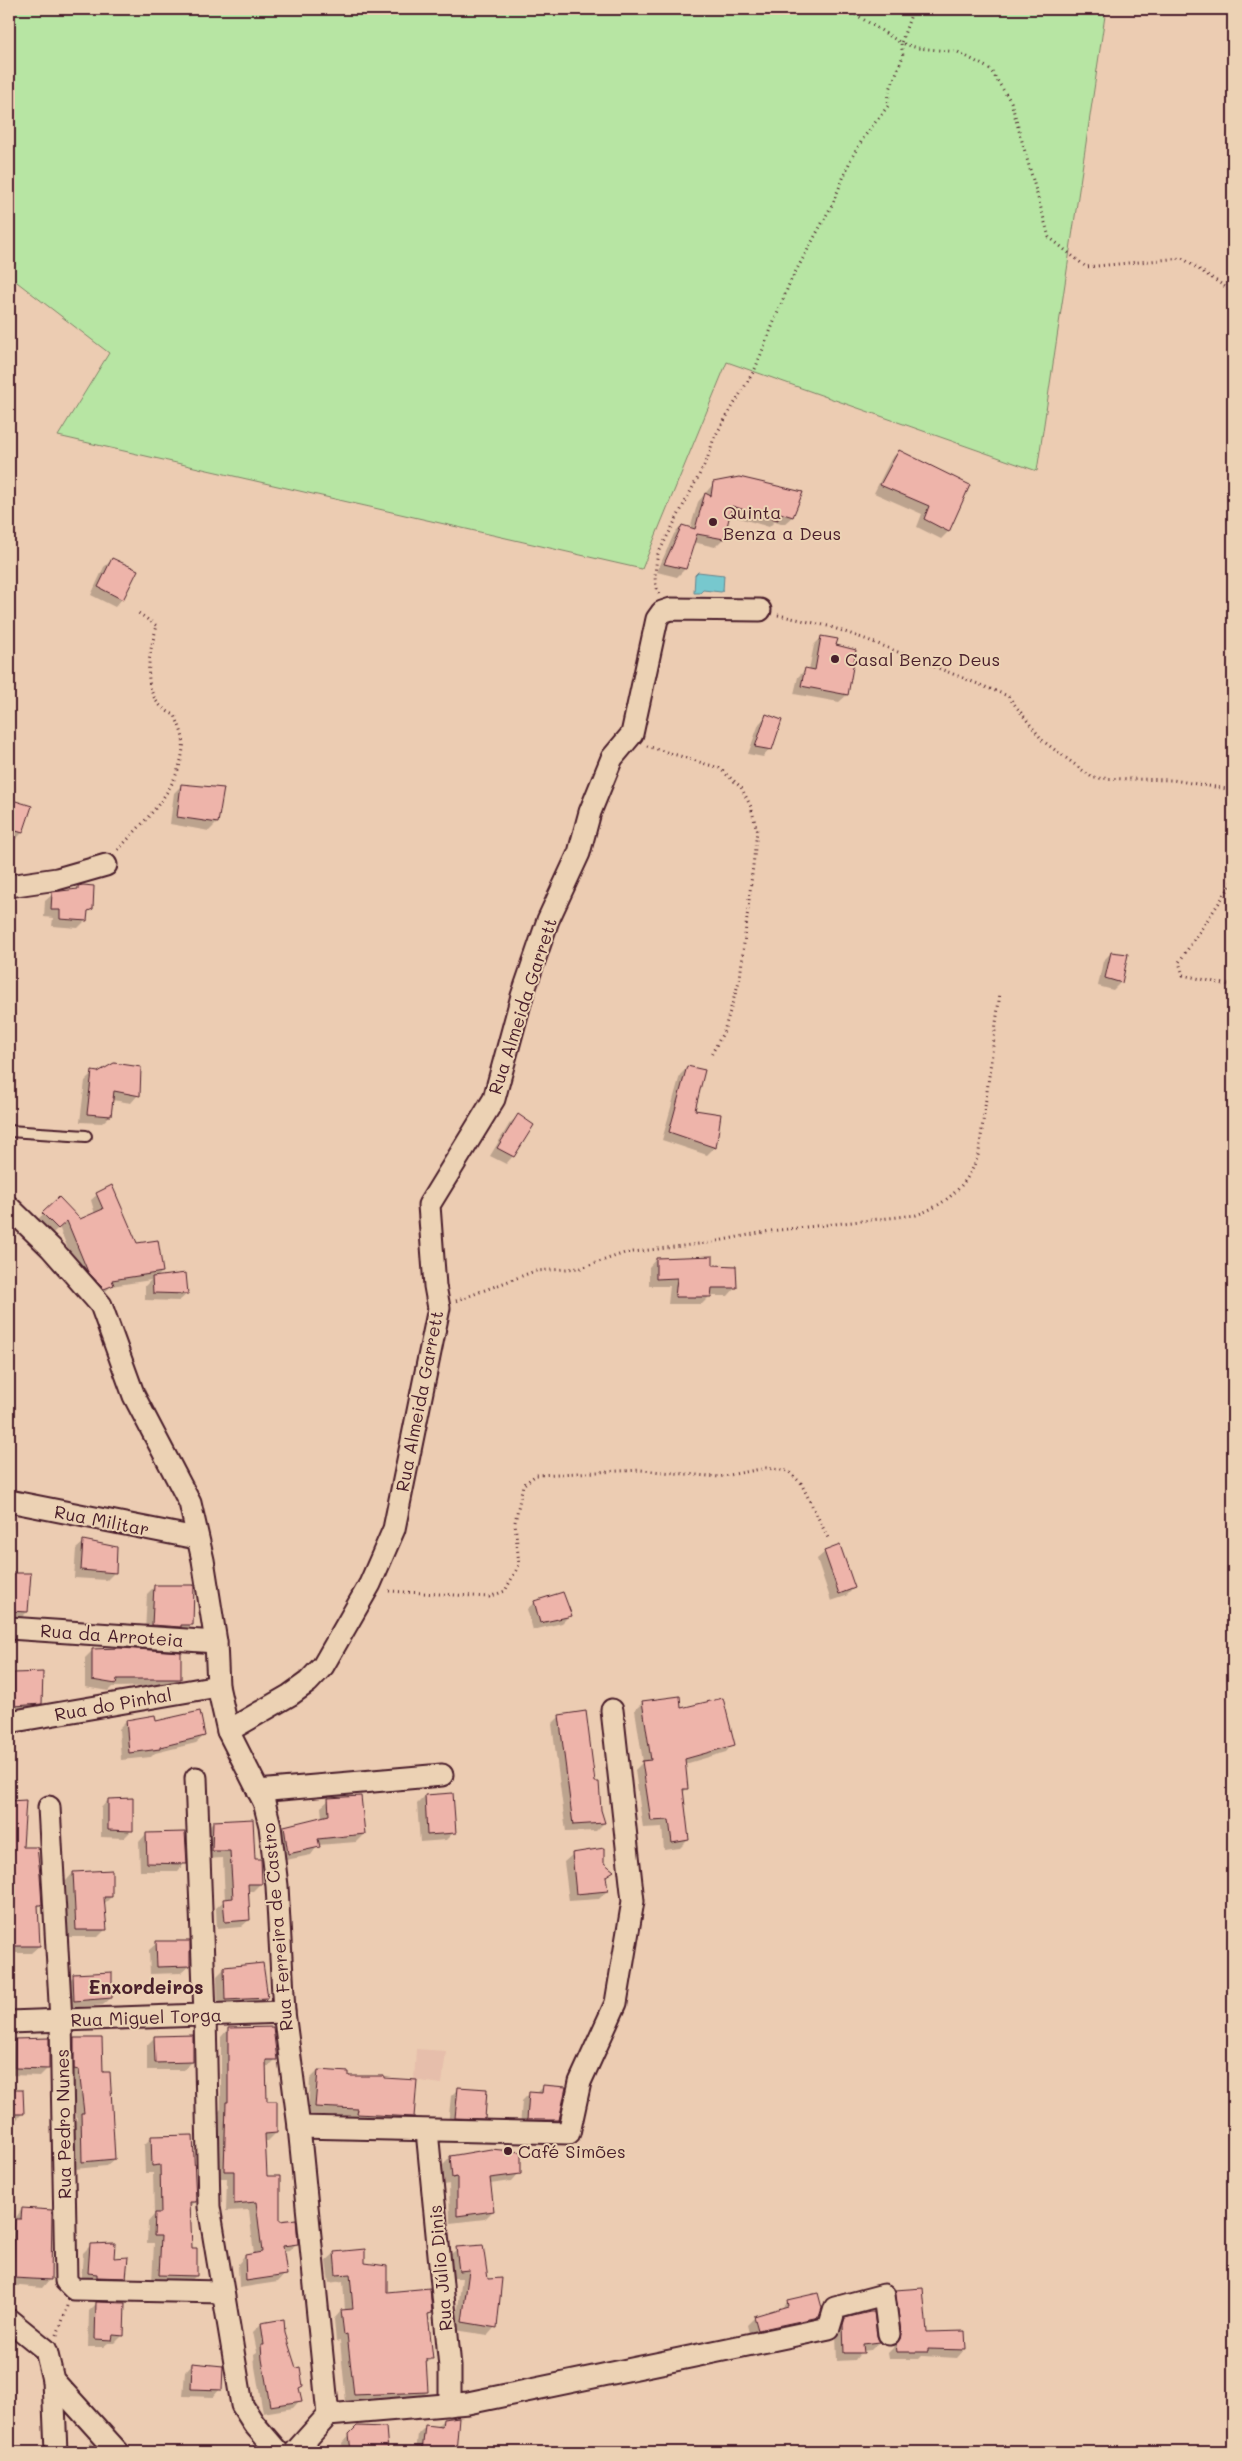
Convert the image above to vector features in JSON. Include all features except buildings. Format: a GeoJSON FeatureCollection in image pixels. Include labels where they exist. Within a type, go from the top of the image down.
{"type":"FeatureCollection","features":[{"type":"Feature","properties":{"kind":"street"},"geometry":{"type":"LineString","coordinates":[[662,612],[671,609],[760,610]]}},
{"type":"Feature","properties":{"kind":"street","name":"Rua Almeida Garrett"},"geometry":{"type":"LineString","coordinates":[[228,1731],[290,1695],[318,1672],[370,1584],[394,1529],[439,1308],[435,1286],[429,1205],[494,1099],[522,996],[548,920],[579,853],[590,812],[612,758],[632,734],[657,619],[662,612]]}},
{"type":"Feature","properties":{"kind":"street"},"geometry":{"type":"LineString","coordinates":[[9,886],[57,879],[106,865]]}},
{"type":"Feature","properties":{"kind":"street","name":"Rua Ferreira de Castro"},"geometry":{"type":"LineString","coordinates":[[9,1206],[51,1248],[100,1305],[134,1396],[190,1503],[196,1538],[203,1560],[216,1642],[218,1686],[228,1731],[266,1810],[274,1854],[284,2012],[299,2127],[328,2415]]}},
{"type":"Feature","properties":{"kind":"street","name":"Rua Militar"},"geometry":{"type":"LineString","coordinates":[[9,1501],[196,1538]]}},
{"type":"Feature","properties":{"kind":"street","name":"Rua da Arroteia"},"geometry":{"type":"LineString","coordinates":[[9,1628],[216,1642]]}},
{"type":"Feature","properties":{"kind":"street","name":"Rua do Pinhal"},"geometry":{"type":"LineString","coordinates":[[9,1722],[218,1686]]}},
{"type":"Feature","properties":{"kind":"street"},"geometry":{"type":"LineString","coordinates":[[299,2127],[427,2132],[569,2133],[580,2082],[616,2003],[632,1901],[612,1710]]}},
{"type":"Feature","properties":{"kind":"street"},"geometry":{"type":"LineString","coordinates":[[258,1790],[442,1776]]}},
{"type":"Feature","properties":{"kind":"street"},"geometry":{"type":"LineString","coordinates":[[196,1778],[205,2015],[209,2207],[242,2406],[254,2424],[278,2452]]}},
{"type":"Feature","properties":{"kind":"street","name":"Rua Pedro Nunes"},"geometry":{"type":"LineString","coordinates":[[50,1807],[61,2020],[66,2281],[74,2289]]}},
{"type":"Feature","properties":{"kind":"street","name":"Rua Miguel Torga"},"geometry":{"type":"LineString","coordinates":[[9,2022],[284,2012]]}},
{"type":"Feature","properties":{"kind":"street","name":"Rua Júlio Dinis"},"geometry":{"type":"LineString","coordinates":[[427,2132],[450,2367],[450,2405]]}},
{"type":"Feature","properties":{"kind":"street"},"geometry":{"type":"LineString","coordinates":[[74,2289],[222,2292]]}},
{"type":"Feature","properties":{"kind":"street"},"geometry":{"type":"LineString","coordinates":[[295,2452],[328,2415],[450,2405],[829,2328],[835,2308],[884,2294],[889,2334]]}},
{"type":"Feature","properties":{"kind":"street"},"geometry":{"type":"LineString","coordinates":[[9,2320],[46,2350],[53,2380],[56,2452]]}},
{"type":"Feature","properties":{"kind":"street"},"geometry":{"type":"LineString","coordinates":[[53,2380],[118,2452]]}},
{"type":"Feature","properties":{"kind":"lane"},"geometry":{"type":"LineString","coordinates":[[9,1131],[86,1136]]}},
{"type":"Feature","properties":{"kind":"path"},"geometry":{"type":"LineString","coordinates":[[847,9],[901,43],[918,48],[958,52],[990,69],[1010,102],[1049,237],[1086,267],[1182,258],[1233,292]]}},
{"type":"Feature","properties":{"kind":"path"},"geometry":{"type":"LineString","coordinates":[[662,612],[662,600],[656,587],[654,571],[658,554],[707,460],[714,438],[756,369],[790,282],[832,205],[851,159],[864,137],[888,106],[889,92],[903,56],[901,43],[913,9]]}},
{"type":"Feature","properties":{"kind":"path"},"geometry":{"type":"LineString","coordinates":[[760,610],[836,629],[1008,696],[1043,741],[1092,778],[1174,780],[1233,790]]}},
{"type":"Feature","properties":{"kind":"path"},"geometry":{"type":"LineString","coordinates":[[106,865],[164,798],[180,766],[184,747],[182,732],[175,715],[164,711],[154,698],[149,684],[149,653],[157,626],[137,612]]}},
{"type":"Feature","properties":{"kind":"path"},"geometry":{"type":"LineString","coordinates":[[628,740],[719,768],[741,787],[751,807],[758,831],[740,978],[724,1030],[710,1057]]}},
{"type":"Feature","properties":{"kind":"path"},"geometry":{"type":"LineString","coordinates":[[1233,882],[1179,962],[1183,975],[1233,986]]}},
{"type":"Feature","properties":{"kind":"path"},"geometry":{"type":"LineString","coordinates":[[439,1308],[535,1271],[581,1268],[625,1253],[707,1243],[770,1231],[916,1215],[931,1210],[949,1198],[974,1170],[979,1152],[1000,993]]}},
{"type":"Feature","properties":{"kind":"path"},"geometry":{"type":"LineString","coordinates":[[370,1584],[383,1590],[489,1598],[504,1591],[519,1565],[515,1522],[523,1485],[536,1475],[640,1470],[719,1477],[766,1468],[788,1471],[801,1483],[828,1538]]}},
{"type":"Feature","properties":{"kind":"path"},"geometry":{"type":"LineString","coordinates":[[46,2350],[58,2335],[74,2289]]}},
{"type":"Feature","properties":{"kind":"shaded area"},"geometry":{"type":"Polygon","coordinates":[[[416,2049],[446,2051],[442,2084],[414,2080],[416,2049]]]}},
{"type":"Feature","properties":{"kind":"green space"},"geometry":{"type":"Polygon","coordinates":[[[9,9],[1106,9],[1037,471],[727,362],[642,569],[58,436],[109,353],[9,276],[9,9]]]}},
{"type":"Feature","properties":{"kind":"water"},"geometry":{"type":"Polygon","coordinates":[[[698,572],[724,575],[723,591],[703,590],[700,593],[694,593],[695,575],[698,572]]]}},
{"type":"Feature","properties":{"kind":"place","name":"Quinta Benza a Deus"},"geometry":{"type":"Point","coordinates":[713,522]}},
{"type":"Feature","properties":{"kind":"place","name":"Casal Benzo Deus"},"geometry":{"type":"Point","coordinates":[835,659]}},
{"type":"Feature","properties":{"kind":"place","name":"Café Simões"},"geometry":{"type":"Point","coordinates":[508,2151]}},
{"type":"Feature","properties":{"kind":"district","name":"Enxordeiros"},"geometry":{"type":"Point","coordinates":[146,1986]}}]}
